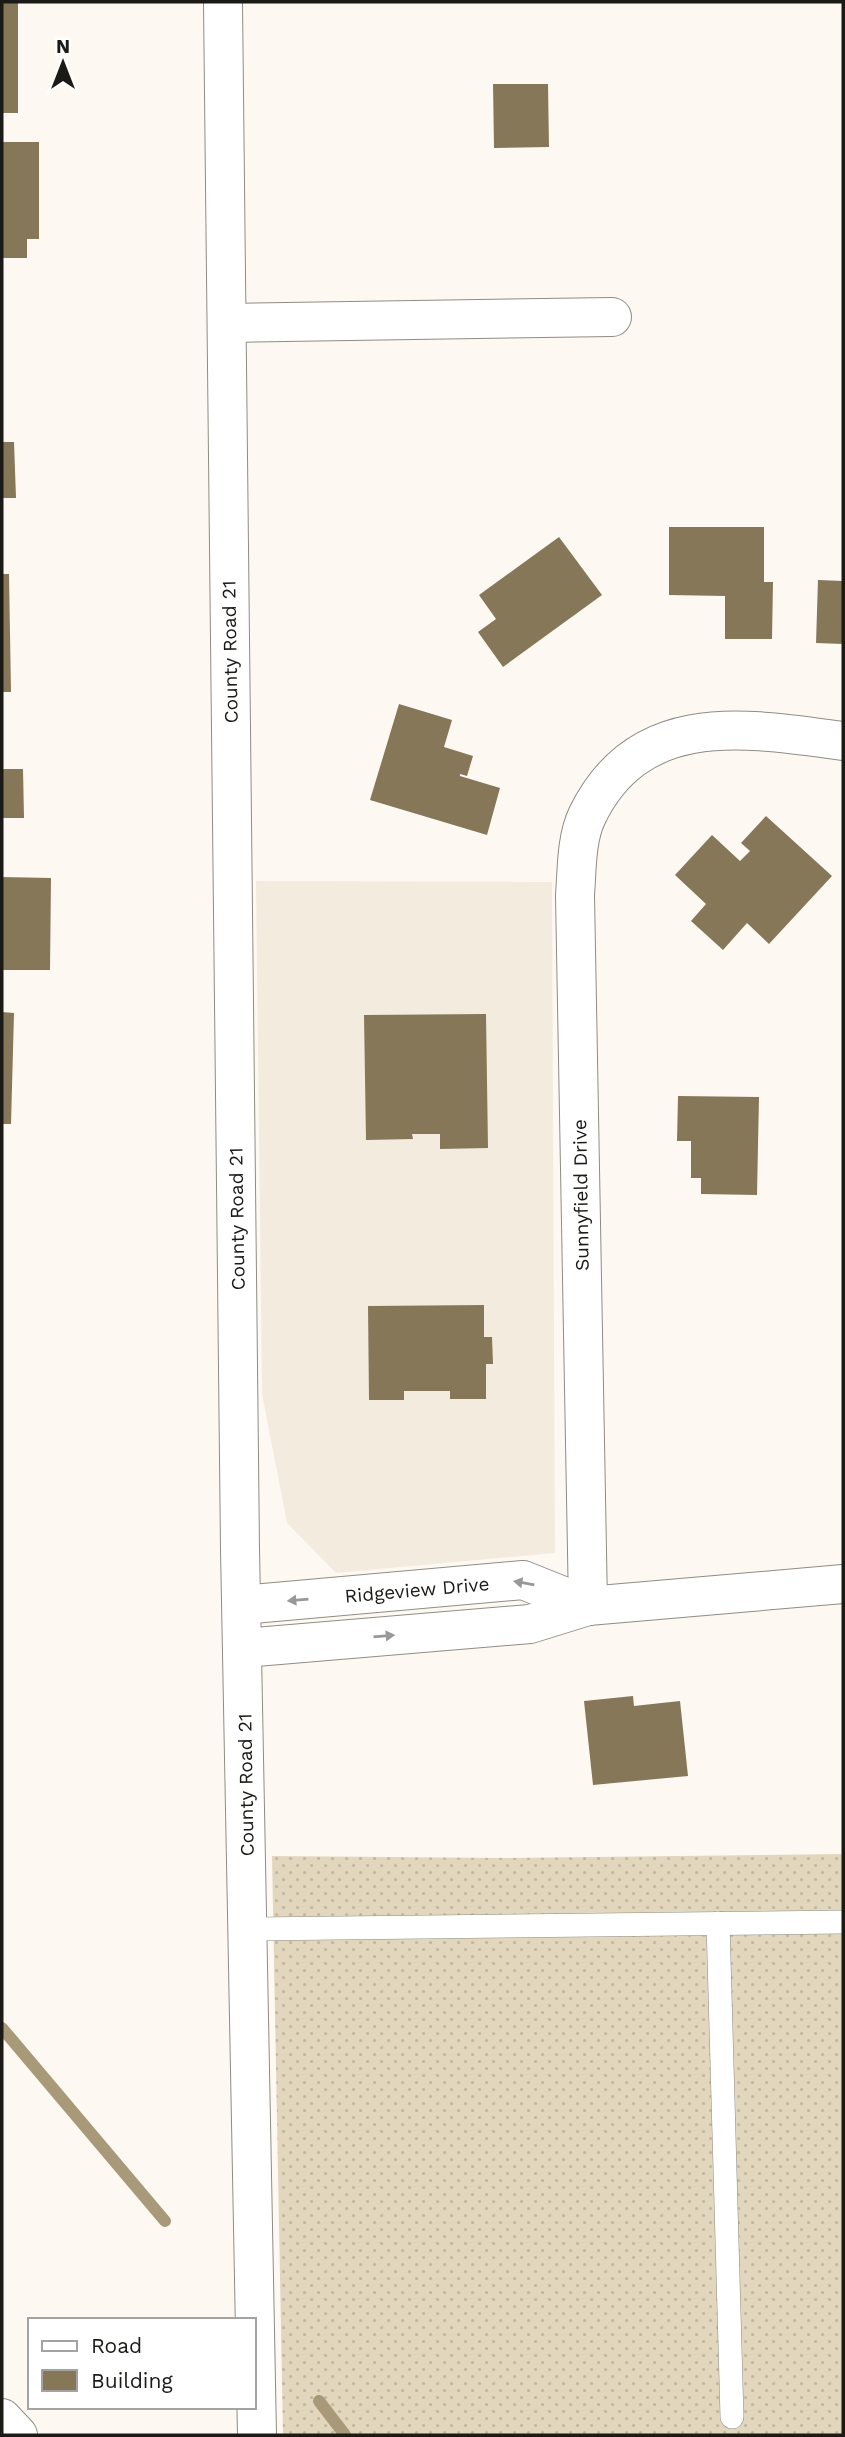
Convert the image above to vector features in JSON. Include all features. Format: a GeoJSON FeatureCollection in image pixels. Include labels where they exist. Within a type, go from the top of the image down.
{"type":"FeatureCollection","features":[{"type":"Feature","properties":{"kind":"street","name":"County Road 21"},"geometry":{"type":"LineString","coordinates":[[223,2],[242,1605],[255,2318]]}},
{"type":"Feature","properties":{"kind":"street"},"geometry":{"type":"LineString","coordinates":[[227,323],[612,317]]}},
{"type":"Feature","properties":{"kind":"street","name":"Sunnyfield Drive"},"geometry":{"type":"LineString","coordinates":[[588,1606],[575,895],[578,849],[586,817],[603,790],[629,761],[663,743],[701,731],[742,729],[843,741]]}},
{"type":"Feature","properties":{"kind":"street","name":"Ridgeview Drive"},"geometry":{"type":"LineString","coordinates":[[242,1605],[523,1580],[588,1606]]}},
{"type":"Feature","properties":{"kind":"street","name":"Ridgeview Drive"},"geometry":{"type":"LineString","coordinates":[[243,1647],[530,1624],[588,1606],[843,1584]]}},
{"type":"Feature","properties":{"kind":"street","name":"County Road 21"},"geometry":{"type":"LineString","coordinates":[[256,2372],[257,2435]]}},
{"type":"Feature","properties":{"kind":"street"},"geometry":{"type":"LineString","coordinates":[[2,2418],[18,2435]]}},
{"type":"Feature","properties":{"kind":"lane"},"geometry":{"type":"LineString","coordinates":[[249,1929],[843,1922]]}},
{"type":"Feature","properties":{"kind":"lane"},"geometry":{"type":"LineString","coordinates":[[718,1923],[732,2417]]}},
{"type":"Feature","properties":{"kind":"shaded area"},"geometry":{"type":"Polygon","coordinates":[[[256,881],[552,882],[555,1553],[336,1573],[287,1523],[262,1394],[256,881]]]}},
{"type":"Feature","properties":{"kind":"shaded area"},"geometry":{"type":"Polygon","coordinates":[[[843,1854],[843,2435],[283,2435],[272,1856],[507,1858],[843,1854]]]}},
{"type":"Feature","properties":{"kind":"building"},"geometry":{"type":"Polygon","coordinates":[[[2,2],[18,2],[18,113],[2,113],[2,2]]]}},
{"type":"Feature","properties":{"kind":"building"},"geometry":{"type":"Polygon","coordinates":[[[493,84],[548,84],[549,147],[494,148],[493,84]]]}},
{"type":"Feature","properties":{"kind":"building"},"geometry":{"type":"Polygon","coordinates":[[[2,142],[39,142],[39,239],[27,239],[27,258],[2,258],[2,142]]]}},
{"type":"Feature","properties":{"kind":"building"},"geometry":{"type":"Polygon","coordinates":[[[2,442],[14,442],[16,498],[2,498],[2,442]]]}},
{"type":"Feature","properties":{"kind":"building"},"geometry":{"type":"Polygon","coordinates":[[[669,527],[764,527],[764,582],[773,582],[772,639],[725,639],[725,596],[669,595],[669,527]]]}},
{"type":"Feature","properties":{"kind":"building"},"geometry":{"type":"Polygon","coordinates":[[[559,537],[602,595],[503,667],[478,632],[496,619],[479,595],[559,537]]]}},
{"type":"Feature","properties":{"kind":"building"},"geometry":{"type":"Polygon","coordinates":[[[2,574],[9,574],[11,692],[2,692],[2,574]]]}},
{"type":"Feature","properties":{"kind":"building"},"geometry":{"type":"Polygon","coordinates":[[[818,580],[843,581],[843,644],[816,643],[818,580]]]}},
{"type":"Feature","properties":{"kind":"building"},"geometry":{"type":"Polygon","coordinates":[[[399,704],[452,720],[444,747],[473,756],[467,776],[460,776],[500,788],[487,835],[370,800],[399,704]]]}},
{"type":"Feature","properties":{"kind":"building"},"geometry":{"type":"Polygon","coordinates":[[[2,769],[23,769],[24,818],[2,818],[2,769]]]}},
{"type":"Feature","properties":{"kind":"building"},"geometry":{"type":"Polygon","coordinates":[[[766,816],[832,876],[769,944],[747,923],[723,950],[691,921],[706,904],[675,875],[712,835],[740,861],[750,851],[741,843],[766,816]]]}},
{"type":"Feature","properties":{"kind":"building"},"geometry":{"type":"Polygon","coordinates":[[[2,877],[51,878],[50,970],[2,970],[2,877]]]}},
{"type":"Feature","properties":{"kind":"building"},"geometry":{"type":"Polygon","coordinates":[[[2,1012],[14,1013],[11,1124],[2,1124],[2,1012]]]}},
{"type":"Feature","properties":{"kind":"building"},"geometry":{"type":"Polygon","coordinates":[[[486,1014],[488,1148],[440,1149],[440,1134],[412,1134],[413,1139],[366,1140],[364,1015],[486,1014]]]}},
{"type":"Feature","properties":{"kind":"building"},"geometry":{"type":"Polygon","coordinates":[[[678,1096],[759,1097],[757,1195],[701,1194],[701,1178],[691,1178],[691,1141],[677,1141],[678,1096]]]}},
{"type":"Feature","properties":{"kind":"building"},"geometry":{"type":"Polygon","coordinates":[[[484,1305],[484,1337],[492,1337],[493,1364],[486,1364],[486,1399],[450,1399],[450,1391],[404,1391],[404,1400],[369,1400],[368,1306],[484,1305]]]}},
{"type":"Feature","properties":{"kind":"building"},"geometry":{"type":"Polygon","coordinates":[[[633,1696],[634,1706],[680,1701],[688,1776],[593,1785],[584,1701],[633,1696]]]}},
{"type":"Feature","properties":{"kind":"waterway"},"geometry":{"type":"LineString","coordinates":[[2,2028],[165,2221]]}},
{"type":"Feature","properties":{"kind":"waterway"},"geometry":{"type":"LineString","coordinates":[[319,2401],[345,2435]]}}]}
